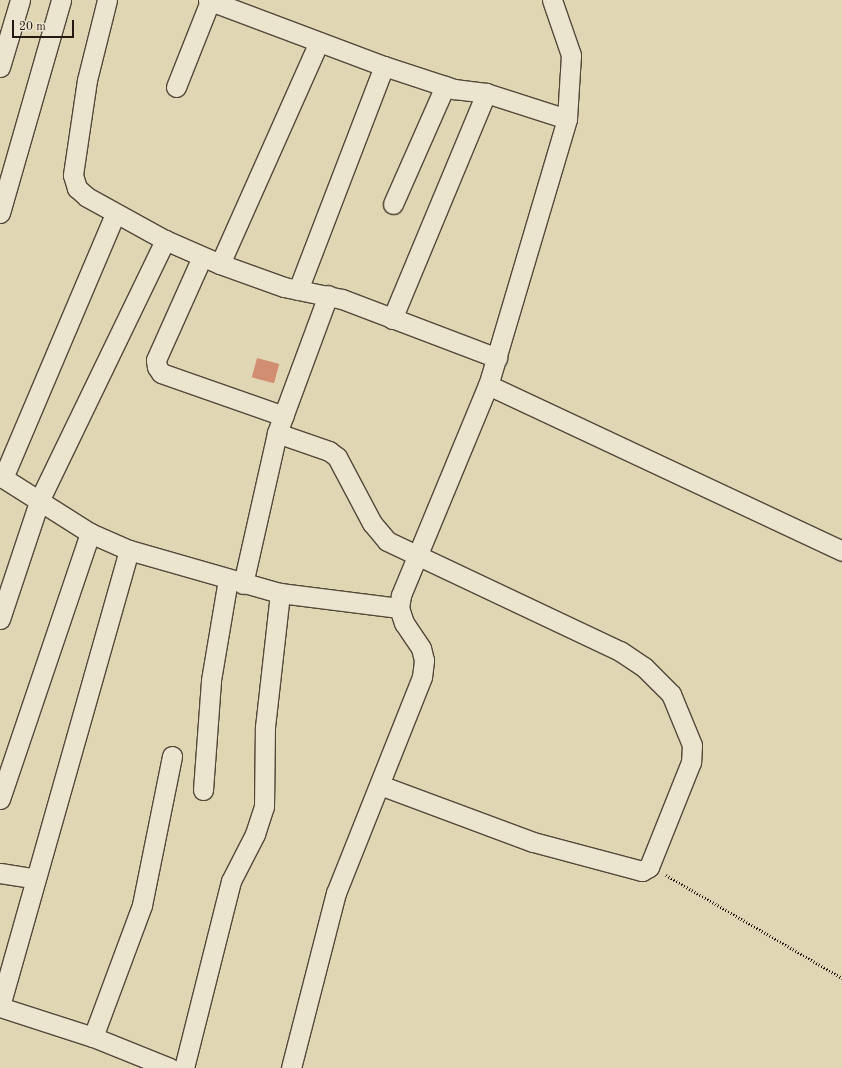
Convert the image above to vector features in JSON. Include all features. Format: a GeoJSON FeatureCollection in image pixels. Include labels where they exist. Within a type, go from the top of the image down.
{"type":"FeatureCollection","features":[{"type":"Feature","properties":{"kind":"street"},"geometry":{"type":"LineString","coordinates":[[0,67],[20,0]]}},
{"type":"Feature","properties":{"kind":"street"},"geometry":{"type":"LineString","coordinates":[[0,213],[61,0]]}},
{"type":"Feature","properties":{"kind":"street"},"geometry":{"type":"LineString","coordinates":[[107,0],[87,80],[73,175],[82,193],[115,214],[202,257],[298,290],[328,295],[497,358]]}},
{"type":"Feature","properties":{"kind":"street"},"geometry":{"type":"LineString","coordinates":[[176,87],[209,0],[384,66],[444,86],[486,93],[567,119]]}},
{"type":"Feature","properties":{"kind":"street"},"geometry":{"type":"LineString","coordinates":[[291,1068],[336,893],[380,786],[422,677],[424,660],[399,608],[418,556],[488,384],[497,358],[567,119],[571,55],[552,0]]}},
{"type":"Feature","properties":{"kind":"street"},"geometry":{"type":"LineString","coordinates":[[220,264],[319,42]]}},
{"type":"Feature","properties":{"kind":"street"},"geometry":{"type":"LineString","coordinates":[[298,290],[384,66]]}},
{"type":"Feature","properties":{"kind":"street"},"geometry":{"type":"LineString","coordinates":[[393,204],[444,86]]}},
{"type":"Feature","properties":{"kind":"street"},"geometry":{"type":"LineString","coordinates":[[392,318],[486,93]]}},
{"type":"Feature","properties":{"kind":"street"},"geometry":{"type":"LineString","coordinates":[[115,214],[2,477],[40,499],[90,533],[129,550],[236,582],[280,593],[399,608]]}},
{"type":"Feature","properties":{"kind":"street"},"geometry":{"type":"LineString","coordinates":[[0,619],[40,499],[165,240]]}},
{"type":"Feature","properties":{"kind":"street"},"geometry":{"type":"LineString","coordinates":[[202,257],[156,360],[157,367],[161,373],[280,424],[329,451],[337,457],[378,533],[418,556],[620,651],[644,667],[671,694],[692,745],[691,762],[649,867],[633,870],[552,848],[380,786]]}},
{"type":"Feature","properties":{"kind":"street"},"geometry":{"type":"LineString","coordinates":[[203,790],[211,680],[236,582],[280,424],[328,295]]}},
{"type":"Feature","properties":{"kind":"street"},"geometry":{"type":"LineString","coordinates":[[488,384],[842,551]]}},
{"type":"Feature","properties":{"kind":"street"},"geometry":{"type":"LineString","coordinates":[[0,799],[90,533]]}},
{"type":"Feature","properties":{"kind":"street"},"geometry":{"type":"LineString","coordinates":[[129,550],[0,1006],[93,1036],[170,1068]]}},
{"type":"Feature","properties":{"kind":"street"},"geometry":{"type":"LineString","coordinates":[[184,1068],[231,881],[255,834],[264,807],[265,727],[280,593]]}},
{"type":"Feature","properties":{"kind":"street"},"geometry":{"type":"LineString","coordinates":[[93,1036],[142,905],[172,756]]}},
{"type":"Feature","properties":{"kind":"street"},"geometry":{"type":"LineString","coordinates":[[0,873],[36,879]]}},
{"type":"Feature","properties":{"kind":"path"},"geometry":{"type":"LineString","coordinates":[[649,867],[691,887],[842,978]]}},
{"type":"Feature","properties":{"kind":"building"},"geometry":{"type":"Polygon","coordinates":[[[257,358],[279,364],[274,383],[252,377],[257,358]]]}}]}
